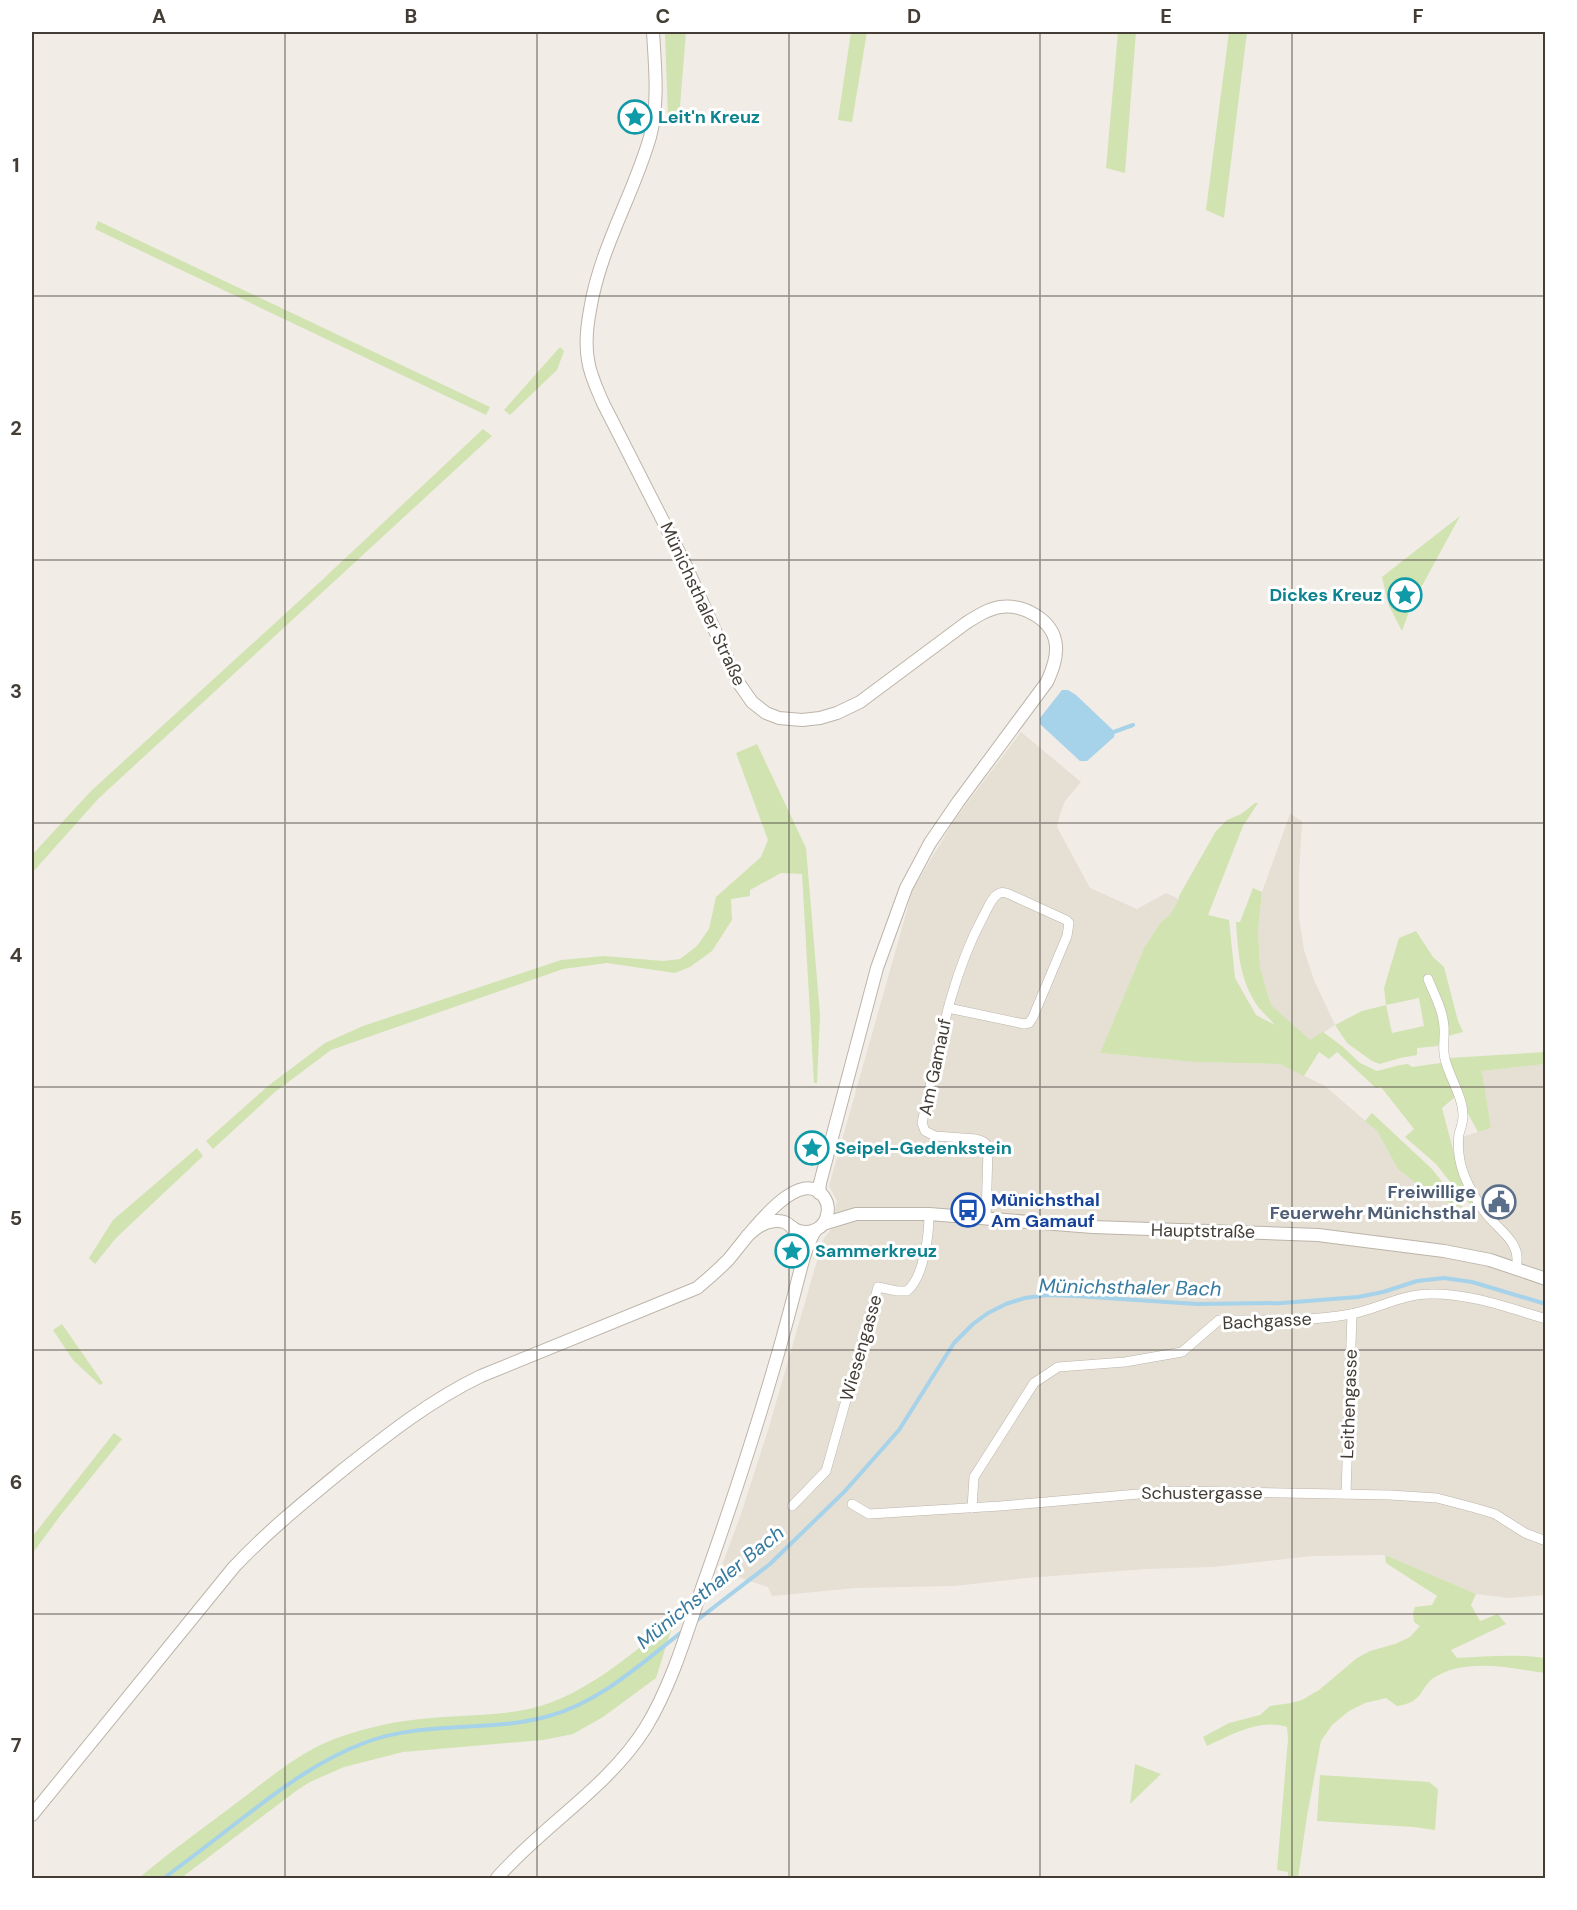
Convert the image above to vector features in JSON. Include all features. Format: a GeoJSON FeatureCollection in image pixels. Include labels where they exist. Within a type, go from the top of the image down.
{"type":"FeatureCollection","features":[{"type":"Feature","properties":{"kind":"street","name":"Münichsthaler Straße"},"geometry":{"type":"LineString","coordinates":[[653,32],[656,89],[652,125],[645,151],[594,283],[587,324],[588,359],[593,380],[603,403],[686,566],[738,682],[752,702],[766,713],[779,718],[802,720],[820,718],[860,702],[983,612],[999,607],[1024,609],[1039,617],[1054,636],[1056,644],[1053,668],[1047,682],[958,802],[930,843],[906,888],[877,968],[850,1064],[819,1193]]}},
{"type":"Feature","properties":{"kind":"street","name":"Am Gamauf"},"geometry":{"type":"LineString","coordinates":[[948,1008],[1024,1024],[1029,1023],[1067,936],[1070,923],[1004,892],[997,894],[972,938],[948,1008],[922,1123],[925,1131],[935,1136],[976,1139],[987,1144],[986,1218]]}},
{"type":"Feature","properties":{"kind":"street"},"geometry":{"type":"LineString","coordinates":[[1428,979],[1442,1014],[1443,1054],[1463,1116],[1458,1141],[1460,1162],[1483,1210],[1514,1246],[1519,1258],[1516,1268]]}},
{"type":"Feature","properties":{"kind":"street","name":"Münichsthaler Straße"},"geometry":{"type":"LineString","coordinates":[[32,1815],[234,1567],[280,1520],[412,1416],[453,1389],[697,1288],[730,1258],[762,1217],[814,1176],[826,1159]]}},
{"type":"Feature","properties":{"kind":"street"},"geometry":{"type":"LineString","coordinates":[[497,1878],[533,1841],[602,1780],[634,1744],[657,1707],[685,1640],[753,1439],[808,1244],[827,1218],[826,1200],[813,1189],[803,1188],[794,1193],[785,1203],[784,1211],[798,1243],[801,1266]]}},
{"type":"Feature","properties":{"kind":"street","name":"Hauptstraße"},"geometry":{"type":"LineString","coordinates":[[828,1205],[856,1214],[929,1214],[1104,1228],[1318,1235],[1444,1251],[1490,1260],[1545,1279]]}},
{"type":"Feature","properties":{"kind":"street","name":"Hauptstraße"},"geometry":{"type":"LineString","coordinates":[[819,1227],[856,1214]]}},
{"type":"Feature","properties":{"kind":"street","name":"Wiesengasse"},"geometry":{"type":"LineString","coordinates":[[792,1506],[826,1471],[878,1287],[907,1291],[917,1280],[929,1227],[929,1214]]}},
{"type":"Feature","properties":{"kind":"street"},"geometry":{"type":"LineString","coordinates":[[747,1236],[764,1223],[780,1221],[800,1232],[819,1227]]}},
{"type":"Feature","properties":{"kind":"street","name":"Bachgasse"},"geometry":{"type":"LineString","coordinates":[[972,1508],[974,1477],[1034,1383],[1058,1367],[1125,1362],[1182,1352],[1219,1320],[1334,1317],[1352,1314],[1415,1295],[1446,1294],[1480,1300],[1545,1319]]}},
{"type":"Feature","properties":{"kind":"street","name":"Leithengasse"},"geometry":{"type":"LineString","coordinates":[[1346,1494],[1352,1314]]}},
{"type":"Feature","properties":{"kind":"street","name":"Schustergasse"},"geometry":{"type":"LineString","coordinates":[[852,1504],[869,1514],[1173,1491],[1437,1498],[1495,1514],[1525,1533],[1545,1541]]}},
{"type":"Feature","properties":{"kind":"shaded area"},"geometry":{"type":"Polygon","coordinates":[[[1021,732],[1081,782],[1065,801],[1057,827],[1090,888],[1137,909],[1166,893],[1179,899],[1170,915],[1161,922],[1144,948],[1100,1053],[1195,1062],[1280,1064],[1325,1086],[1377,1131],[1398,1169],[1432,1196],[1473,1212],[1478,1195],[1466,1169],[1461,1150],[1461,1137],[1491,1128],[1482,1071],[1545,1064],[1545,1595],[1509,1598],[1476,1594],[1385,1555],[1312,1556],[1213,1567],[1145,1569],[954,1586],[856,1588],[772,1596],[768,1587],[720,1571],[769,1427],[823,1240],[831,1229],[837,1201],[829,1186],[913,889],[955,819],[1021,732]]]}},
{"type":"Feature","properties":{"kind":"shaded area"},"geometry":{"type":"Polygon","coordinates":[[[1290,814],[1302,821],[1299,918],[1304,950],[1314,980],[1335,1025],[1310,1041],[1271,1005],[1260,968],[1258,932],[1262,892],[1290,814]]]}},
{"type":"Feature","properties":{"kind":"green space"},"geometry":{"type":"Polygon","coordinates":[[[665,32],[686,32],[679,119],[668,119],[665,32]]]}},
{"type":"Feature","properties":{"kind":"green space"},"geometry":{"type":"Polygon","coordinates":[[[851,32],[867,32],[852,122],[838,120],[851,32]]]}},
{"type":"Feature","properties":{"kind":"green space"},"geometry":{"type":"Polygon","coordinates":[[[1118,32],[1136,32],[1125,173],[1106,168],[1118,32]]]}},
{"type":"Feature","properties":{"kind":"green space"},"geometry":{"type":"Polygon","coordinates":[[[1229,32],[1247,32],[1224,218],[1206,210],[1229,32]]]}},
{"type":"Feature","properties":{"kind":"green space"},"geometry":{"type":"Polygon","coordinates":[[[98,221],[490,407],[486,415],[95,229],[98,221]]]}},
{"type":"Feature","properties":{"kind":"green space"},"geometry":{"type":"Polygon","coordinates":[[[560,347],[564,351],[557,370],[510,415],[504,410],[560,347]]]}},
{"type":"Feature","properties":{"kind":"green space"},"geometry":{"type":"Polygon","coordinates":[[[483,429],[492,436],[98,799],[32,873],[32,855],[91,791],[483,429]]]}},
{"type":"Feature","properties":{"kind":"green space"},"geometry":{"type":"Polygon","coordinates":[[[1460,516],[1411,606],[1402,631],[1389,606],[1382,577],[1460,516]]]}},
{"type":"Feature","properties":{"kind":"green space"},"geometry":{"type":"Polygon","coordinates":[[[757,744],[806,848],[820,1015],[817,1083],[814,1083],[802,874],[781,873],[750,890],[750,896],[731,899],[732,920],[712,951],[690,967],[675,973],[607,963],[563,969],[331,1050],[275,1092],[213,1149],[206,1141],[268,1086],[325,1043],[363,1026],[561,960],[604,956],[663,961],[680,959],[697,946],[709,929],[716,897],[761,857],[768,840],[736,753],[757,744]]]}},
{"type":"Feature","properties":{"kind":"green space"},"geometry":{"type":"Polygon","coordinates":[[[1258,803],[1243,826],[1208,915],[1229,920],[1235,978],[1256,1015],[1275,1025],[1253,998],[1244,978],[1239,956],[1236,922],[1240,922],[1253,888],[1262,892],[1258,932],[1260,968],[1271,1005],[1310,1040],[1323,1032],[1360,1063],[1377,1071],[1408,1064],[1412,1067],[1441,1063],[1455,1097],[1442,1108],[1455,1157],[1475,1203],[1470,1204],[1462,1197],[1436,1164],[1405,1137],[1414,1129],[1381,1087],[1376,1088],[1337,1052],[1329,1059],[1319,1052],[1304,1076],[1280,1064],[1195,1062],[1100,1053],[1144,948],[1161,922],[1170,915],[1216,831],[1227,820],[1241,814],[1258,803]]]}},
{"type":"Feature","properties":{"kind":"green space"},"geometry":{"type":"Polygon","coordinates":[[[1416,931],[1433,957],[1444,967],[1463,1032],[1440,1038],[1438,1046],[1417,1048],[1417,1055],[1380,1064],[1347,1043],[1335,1025],[1362,1011],[1386,1005],[1384,988],[1399,938],[1416,931]],[[1419,998],[1386,1005],[1392,1033],[1424,1026],[1419,998]]]}},
{"type":"Feature","properties":{"kind":"green space"},"geometry":{"type":"Polygon","coordinates":[[[1545,1052],[1545,1064],[1482,1071],[1491,1128],[1478,1132],[1466,1110],[1449,1058],[1545,1052]]]}},
{"type":"Feature","properties":{"kind":"green space"},"geometry":{"type":"Polygon","coordinates":[[[1372,1113],[1432,1169],[1463,1208],[1432,1196],[1398,1169],[1377,1131],[1365,1121],[1372,1113]]]}},
{"type":"Feature","properties":{"kind":"green space"},"geometry":{"type":"Polygon","coordinates":[[[197,1148],[203,1156],[116,1238],[95,1264],[89,1258],[113,1220],[197,1148]]]}},
{"type":"Feature","properties":{"kind":"green space"},"geometry":{"type":"Polygon","coordinates":[[[62,1324],[103,1383],[100,1385],[73,1360],[53,1330],[62,1324]]]}},
{"type":"Feature","properties":{"kind":"green space"},"geometry":{"type":"Polygon","coordinates":[[[114,1433],[122,1439],[32,1554],[32,1537],[114,1433]]]}},
{"type":"Feature","properties":{"kind":"green space"},"geometry":{"type":"Polygon","coordinates":[[[1385,1555],[1476,1594],[1471,1605],[1480,1621],[1498,1614],[1506,1624],[1451,1650],[1457,1658],[1512,1656],[1545,1658],[1545,1673],[1487,1666],[1458,1668],[1432,1679],[1418,1697],[1409,1703],[1397,1706],[1386,1698],[1365,1703],[1349,1711],[1332,1725],[1321,1741],[1298,1878],[1288,1878],[1288,1872],[1277,1870],[1288,1739],[1287,1727],[1256,1726],[1207,1746],[1203,1737],[1229,1723],[1260,1715],[1270,1706],[1302,1700],[1319,1690],[1357,1658],[1410,1637],[1420,1626],[1414,1622],[1415,1607],[1432,1605],[1437,1596],[1386,1563],[1385,1555]]]}},
{"type":"Feature","properties":{"kind":"green space"},"geometry":{"type":"Polygon","coordinates":[[[674,1621],[656,1678],[603,1717],[573,1734],[543,1740],[403,1752],[344,1767],[296,1791],[181,1878],[139,1878],[273,1775],[321,1745],[360,1731],[396,1722],[504,1713],[540,1706],[582,1688],[601,1676],[674,1621]]]}},
{"type":"Feature","properties":{"kind":"green space"},"geometry":{"type":"Polygon","coordinates":[[[1135,1764],[1161,1774],[1130,1804],[1135,1764]]]}},
{"type":"Feature","properties":{"kind":"green space"},"geometry":{"type":"Polygon","coordinates":[[[1320,1775],[1429,1782],[1438,1789],[1435,1830],[1317,1821],[1320,1775]]]}},
{"type":"Feature","properties":{"kind":"water"},"geometry":{"type":"Polygon","coordinates":[[[1062,690],[1068,690],[1076,695],[1115,732],[1114,737],[1087,761],[1080,761],[1040,724],[1040,718],[1062,690]]]}},
{"type":"Feature","properties":{"kind":"waterway"},"geometry":{"type":"LineString","coordinates":[[1111,733],[1133,725]]}},
{"type":"Feature","properties":{"kind":"waterway","name":"Münichsthaler Bach"},"geometry":{"type":"LineString","coordinates":[[696,1621],[770,1564],[845,1491],[899,1430],[954,1343],[973,1324],[1006,1304],[1047,1295],[1197,1304],[1282,1303],[1358,1297],[1417,1281],[1444,1278],[1472,1282],[1546,1304]]}},
{"type":"Feature","properties":{"kind":"waterway","name":"Münichsthaler Bach"},"geometry":{"type":"LineString","coordinates":[[164,1878],[287,1785],[347,1750],[386,1736],[409,1731],[526,1721],[568,1710],[620,1680],[683,1631]]}},
{"type":"Feature","properties":{"kind":"place","name":"Leit'n Kreuz"},"geometry":{"type":"Point","coordinates":[635,117]}},
{"type":"Feature","properties":{"kind":"place","name":"Dickes Kreuz"},"geometry":{"type":"Point","coordinates":[1405,595]}},
{"type":"Feature","properties":{"kind":"place","name":"Seipel-Gedenkstein"},"geometry":{"type":"Point","coordinates":[812,1148]}},
{"type":"Feature","properties":{"kind":"place","name":"Freiwillige Feuerwehr Münichsthal"},"geometry":{"type":"Point","coordinates":[1499,1202]}},
{"type":"Feature","properties":{"kind":"place","name":"Münichsthal Am Gamauf"},"geometry":{"type":"Point","coordinates":[968,1210]}},
{"type":"Feature","properties":{"kind":"place","name":"Sammerkreuz"},"geometry":{"type":"Point","coordinates":[792,1251]}}]}
